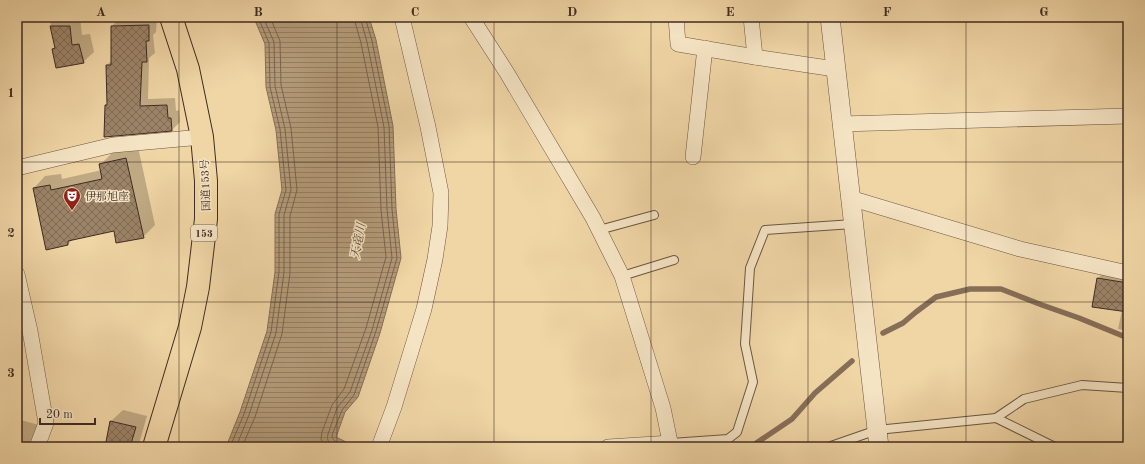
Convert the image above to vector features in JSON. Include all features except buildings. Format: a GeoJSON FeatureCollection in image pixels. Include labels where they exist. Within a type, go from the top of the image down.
{"type":"FeatureCollection","features":[{"type":"Feature","properties":{"kind":"highway","name":"国道153号"},"geometry":{"type":"LineString","coordinates":[[154,447],[190,327],[198,287],[206,219],[206,181],[202,137],[188,69],[171,17]]}},
{"type":"Feature","properties":{"kind":"street"},"geometry":{"type":"LineString","coordinates":[[379,447],[394,407],[424,309],[436,259],[440,226],[441,193],[428,126],[402,17]]}},
{"type":"Feature","properties":{"kind":"street"},"geometry":{"type":"LineString","coordinates":[[471,17],[507,73],[593,218],[622,276],[664,408],[671,445],[608,447]]}},
{"type":"Feature","properties":{"kind":"street"},"geometry":{"type":"LineString","coordinates":[[676,17],[678,44],[835,69]]}},
{"type":"Feature","properties":{"kind":"street"},"geometry":{"type":"LineString","coordinates":[[751,17],[755,57]]}},
{"type":"Feature","properties":{"kind":"street"},"geometry":{"type":"LineString","coordinates":[[830,17],[878,439]]}},
{"type":"Feature","properties":{"kind":"street"},"geometry":{"type":"LineString","coordinates":[[693,157],[705,48]]}},
{"type":"Feature","properties":{"kind":"street"},"geometry":{"type":"LineString","coordinates":[[841,124],[1128,116]]}},
{"type":"Feature","properties":{"kind":"street"},"geometry":{"type":"LineString","coordinates":[[17,168],[113,145],[202,137]]}},
{"type":"Feature","properties":{"kind":"street"},"geometry":{"type":"LineString","coordinates":[[850,198],[1020,249],[1128,273]]}},
{"type":"Feature","properties":{"kind":"street"},"geometry":{"type":"LineString","coordinates":[[17,274],[23,329],[46,423],[37,447]]}},
{"type":"Feature","properties":{"kind":"lane"},"geometry":{"type":"LineString","coordinates":[[599,230],[654,215]]}},
{"type":"Feature","properties":{"kind":"lane"},"geometry":{"type":"LineString","coordinates":[[671,445],[728,439],[736,432],[753,382],[745,344],[750,268],[766,230],[853,224]]}},
{"type":"Feature","properties":{"kind":"lane"},"geometry":{"type":"LineString","coordinates":[[622,276],[674,260]]}},
{"type":"Feature","properties":{"kind":"lane"},"geometry":{"type":"LineString","coordinates":[[828,447],[996,418],[1024,399],[1082,385],[1128,388]]}},
{"type":"Feature","properties":{"kind":"lane"},"geometry":{"type":"LineString","coordinates":[[996,418],[1055,447]]}},
{"type":"Feature","properties":{"kind":"water","name":"天竜川"},"geometry":{"type":"Polygon","coordinates":[[[369,17],[376,40],[393,126],[396,209],[401,258],[380,333],[358,397],[345,412],[336,437],[356,447],[226,447],[240,412],[267,331],[275,272],[275,214],[282,190],[276,130],[266,87],[265,44],[254,18],[369,17]]]}},
{"type":"Feature","properties":{"kind":"waterway"},"geometry":{"type":"LineString","coordinates":[[883,333],[903,323],[936,297],[970,289],[1001,289],[1128,338]]}},
{"type":"Feature","properties":{"kind":"waterway"},"geometry":{"type":"LineString","coordinates":[[738,447],[752,446],[792,419],[815,393],[852,361]]}},
{"type":"Feature","properties":{"kind":"place","name":"伊那旭座"},"geometry":{"type":"Point","coordinates":[72,211]}}]}
